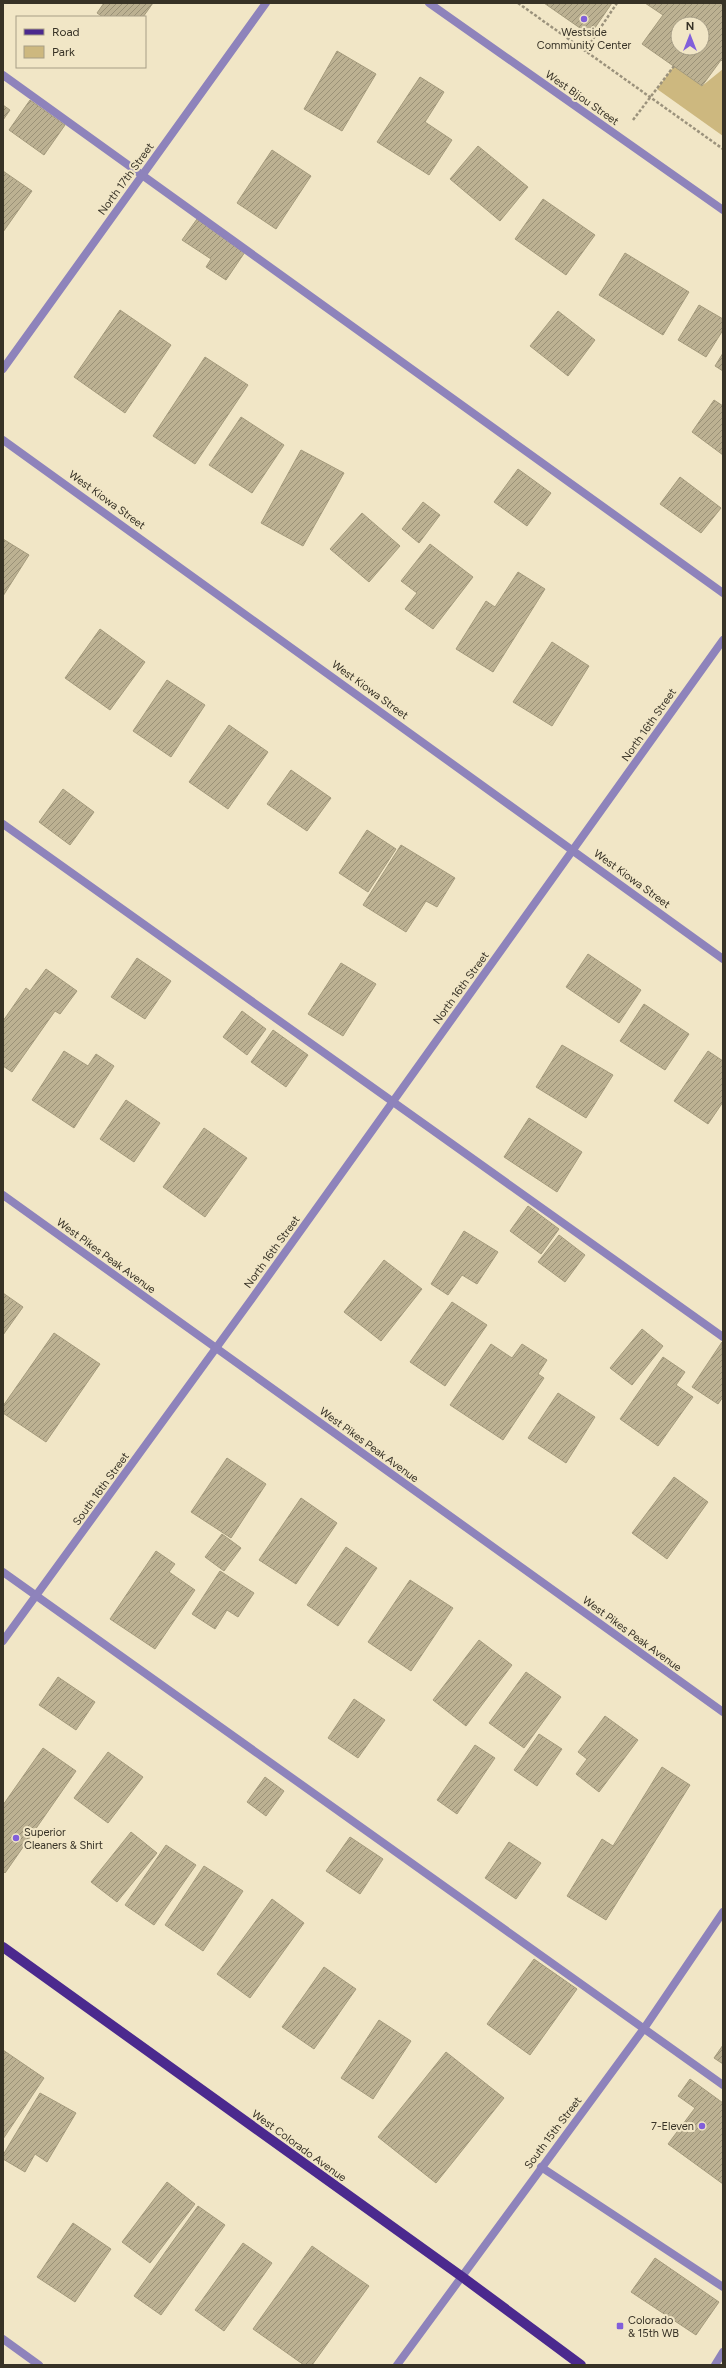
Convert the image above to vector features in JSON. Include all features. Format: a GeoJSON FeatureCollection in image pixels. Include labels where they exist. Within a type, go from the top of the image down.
{"type":"FeatureCollection","features":[{"type":"Feature","properties":{"kind":"main road","name":"West Colorado Avenue"},"geometry":{"type":"LineString","coordinates":[[3,1947],[461,2276],[581,2365]]}},
{"type":"Feature","properties":{"kind":"street","name":"North 17th Street"},"geometry":{"type":"LineString","coordinates":[[3,369],[266,3]]}},
{"type":"Feature","properties":{"kind":"street","name":"West Bijou Street"},"geometry":{"type":"LineString","coordinates":[[429,3],[723,210]]}},
{"type":"Feature","properties":{"kind":"street"},"geometry":{"type":"LineString","coordinates":[[3,75],[723,593]]}},
{"type":"Feature","properties":{"kind":"street","name":"West Kiowa Street"},"geometry":{"type":"LineString","coordinates":[[3,440],[574,850],[723,959]]}},
{"type":"Feature","properties":{"kind":"street","name":"North 16th Street"},"geometry":{"type":"LineString","coordinates":[[216,1349],[723,640]]}},
{"type":"Feature","properties":{"kind":"street"},"geometry":{"type":"LineString","coordinates":[[3,824],[392,1103],[723,1337]]}},
{"type":"Feature","properties":{"kind":"street","name":"West Pikes Peak Avenue"},"geometry":{"type":"LineString","coordinates":[[3,1195],[723,1712]]}},
{"type":"Feature","properties":{"kind":"street","name":"South 16th Street"},"geometry":{"type":"LineString","coordinates":[[3,1641],[216,1349]]}},
{"type":"Feature","properties":{"kind":"street"},"geometry":{"type":"LineString","coordinates":[[3,1572],[645,2027],[723,2085]]}},
{"type":"Feature","properties":{"kind":"street","name":"South 15th Street"},"geometry":{"type":"LineString","coordinates":[[397,2365],[645,2027],[723,1912]]}},
{"type":"Feature","properties":{"kind":"street"},"geometry":{"type":"LineString","coordinates":[[541,2167],[723,2287]]}},
{"type":"Feature","properties":{"kind":"street"},"geometry":{"type":"LineString","coordinates":[[3,2339],[39,2365]]}},
{"type":"Feature","properties":{"kind":"street"},"geometry":{"type":"LineString","coordinates":[[714,2365],[723,2352]]}},
{"type":"Feature","properties":{"kind":"path"},"geometry":{"type":"LineString","coordinates":[[518,3],[723,149]]}},
{"type":"Feature","properties":{"kind":"path"},"geometry":{"type":"LineString","coordinates":[[585,51],[617,3]]}},
{"type":"Feature","properties":{"kind":"path"},"geometry":{"type":"LineString","coordinates":[[619,137],[651,98],[674,66]]}},
{"type":"Feature","properties":{"kind":"green space"},"geometry":{"type":"Polygon","coordinates":[[[674,66],[702,86],[723,69],[723,136],[657,89],[674,66]]]}},
{"type":"Feature","properties":{"kind":"building"},"geometry":{"type":"Polygon","coordinates":[[[104,3],[153,3],[144,16],[102,16],[97,13],[104,3]]]}},
{"type":"Feature","properties":{"kind":"building","name":"Westside Community Center"},"geometry":{"type":"Polygon","coordinates":[[[544,3],[612,3],[590,35],[544,3]]]}},
{"type":"Feature","properties":{"kind":"building"},"geometry":{"type":"Polygon","coordinates":[[[645,3],[723,3],[723,62],[721,60],[702,86],[642,44],[663,15],[645,3]]]}},
{"type":"Feature","properties":{"kind":"building"},"geometry":{"type":"Polygon","coordinates":[[[337,51],[376,74],[342,131],[304,109],[337,51]]]}},
{"type":"Feature","properties":{"kind":"building"},"geometry":{"type":"Polygon","coordinates":[[[420,77],[444,92],[425,122],[452,140],[429,175],[377,142],[420,77]]]}},
{"type":"Feature","properties":{"kind":"building"},"geometry":{"type":"Polygon","coordinates":[[[30,100],[65,125],[44,155],[9,130],[30,100]]]}},
{"type":"Feature","properties":{"kind":"building"},"geometry":{"type":"Polygon","coordinates":[[[3,105],[10,110],[3,120],[3,105]]]}},
{"type":"Feature","properties":{"kind":"building"},"geometry":{"type":"Polygon","coordinates":[[[478,146],[528,187],[500,221],[450,179],[478,146]]]}},
{"type":"Feature","properties":{"kind":"building"},"geometry":{"type":"Polygon","coordinates":[[[272,150],[311,176],[276,229],[237,203],[272,150]]]}},
{"type":"Feature","properties":{"kind":"building"},"geometry":{"type":"Polygon","coordinates":[[[3,171],[32,191],[3,232],[3,171]]]}},
{"type":"Feature","properties":{"kind":"building"},"geometry":{"type":"Polygon","coordinates":[[[543,199],[595,235],[566,275],[515,239],[543,199]]]}},
{"type":"Feature","properties":{"kind":"building"},"geometry":{"type":"Polygon","coordinates":[[[197,219],[245,252],[226,280],[206,267],[211,259],[182,240],[197,219]]]}},
{"type":"Feature","properties":{"kind":"building"},"geometry":{"type":"Polygon","coordinates":[[[625,253],[689,292],[663,335],[599,295],[625,253]]]}},
{"type":"Feature","properties":{"kind":"building"},"geometry":{"type":"Polygon","coordinates":[[[699,305],[723,319],[723,330],[706,357],[678,340],[699,305]]]}},
{"type":"Feature","properties":{"kind":"building"},"geometry":{"type":"Polygon","coordinates":[[[120,310],[171,345],[125,413],[74,377],[120,310]]]}},
{"type":"Feature","properties":{"kind":"building"},"geometry":{"type":"Polygon","coordinates":[[[558,311],[595,340],[568,376],[530,346],[558,311]]]}},
{"type":"Feature","properties":{"kind":"building"},"geometry":{"type":"Polygon","coordinates":[[[723,353],[723,371],[715,366],[723,353]]]}},
{"type":"Feature","properties":{"kind":"building"},"geometry":{"type":"Polygon","coordinates":[[[205,357],[248,385],[195,464],[153,436],[205,357]]]}},
{"type":"Feature","properties":{"kind":"building"},"geometry":{"type":"Polygon","coordinates":[[[714,400],[723,406],[723,455],[692,432],[714,400]]]}},
{"type":"Feature","properties":{"kind":"building"},"geometry":{"type":"Polygon","coordinates":[[[241,417],[284,445],[252,493],[209,465],[241,417]]]}},
{"type":"Feature","properties":{"kind":"building"},"geometry":{"type":"Polygon","coordinates":[[[301,450],[344,473],[303,546],[261,523],[301,450]]]}},
{"type":"Feature","properties":{"kind":"building"},"geometry":{"type":"Polygon","coordinates":[[[518,469],[551,493],[527,526],[494,502],[518,469]]]}},
{"type":"Feature","properties":{"kind":"building"},"geometry":{"type":"Polygon","coordinates":[[[680,477],[721,508],[701,533],[660,504],[680,477]]]}},
{"type":"Feature","properties":{"kind":"building"},"geometry":{"type":"Polygon","coordinates":[[[423,502],[440,515],[419,543],[402,529],[423,502]]]}},
{"type":"Feature","properties":{"kind":"building"},"geometry":{"type":"Polygon","coordinates":[[[362,513],[400,546],[369,582],[330,549],[362,513]]]}},
{"type":"Feature","properties":{"kind":"building"},"geometry":{"type":"Polygon","coordinates":[[[3,539],[29,555],[3,596],[3,539]]]}},
{"type":"Feature","properties":{"kind":"building"},"geometry":{"type":"Polygon","coordinates":[[[430,544],[473,577],[433,629],[405,609],[417,593],[401,581],[430,544]]]}},
{"type":"Feature","properties":{"kind":"building"},"geometry":{"type":"Polygon","coordinates":[[[518,572],[545,589],[493,672],[456,649],[486,601],[495,607],[518,572]]]}},
{"type":"Feature","properties":{"kind":"building"},"geometry":{"type":"Polygon","coordinates":[[[100,629],[145,662],[110,710],[65,678],[100,629]]]}},
{"type":"Feature","properties":{"kind":"building"},"geometry":{"type":"Polygon","coordinates":[[[552,642],[589,666],[552,726],[513,702],[552,642]]]}},
{"type":"Feature","properties":{"kind":"building"},"geometry":{"type":"Polygon","coordinates":[[[167,680],[205,705],[171,757],[133,731],[167,680]]]}},
{"type":"Feature","properties":{"kind":"building"},"geometry":{"type":"Polygon","coordinates":[[[229,725],[268,752],[228,809],[189,782],[229,725]]]}},
{"type":"Feature","properties":{"kind":"building"},"geometry":{"type":"Polygon","coordinates":[[[291,770],[331,798],[307,831],[267,804],[291,770]]]}},
{"type":"Feature","properties":{"kind":"building"},"geometry":{"type":"Polygon","coordinates":[[[63,789],[94,812],[70,845],[39,822],[63,789]]]}},
{"type":"Feature","properties":{"kind":"building"},"geometry":{"type":"Polygon","coordinates":[[[367,830],[396,849],[368,892],[339,873],[367,830]]]}},
{"type":"Feature","properties":{"kind":"building"},"geometry":{"type":"Polygon","coordinates":[[[401,845],[455,878],[437,907],[426,901],[406,932],[363,905],[401,845]]]}},
{"type":"Feature","properties":{"kind":"building"},"geometry":{"type":"Polygon","coordinates":[[[588,954],[641,990],[619,1023],[566,987],[588,954]]]}},
{"type":"Feature","properties":{"kind":"building"},"geometry":{"type":"Polygon","coordinates":[[[137,958],[171,981],[145,1019],[111,997],[137,958]]]}},
{"type":"Feature","properties":{"kind":"building"},"geometry":{"type":"Polygon","coordinates":[[[341,963],[376,984],[343,1036],[308,1014],[341,963]]]}},
{"type":"Feature","properties":{"kind":"building"},"geometry":{"type":"Polygon","coordinates":[[[46,969],[77,991],[60,1014],[55,1011],[12,1072],[3,1066],[3,1021],[26,988],[30,991],[46,969]]]}},
{"type":"Feature","properties":{"kind":"building"},"geometry":{"type":"Polygon","coordinates":[[[644,1004],[689,1034],[665,1070],[620,1041],[644,1004]]]}},
{"type":"Feature","properties":{"kind":"building"},"geometry":{"type":"Polygon","coordinates":[[[242,1011],[266,1029],[247,1055],[223,1037],[242,1011]]]}},
{"type":"Feature","properties":{"kind":"building"},"geometry":{"type":"Polygon","coordinates":[[[273,1030],[308,1055],[286,1087],[251,1062],[273,1030]]]}},
{"type":"Feature","properties":{"kind":"building"},"geometry":{"type":"Polygon","coordinates":[[[562,1045],[613,1075],[586,1118],[536,1087],[562,1045]]]}},
{"type":"Feature","properties":{"kind":"building"},"geometry":{"type":"Polygon","coordinates":[[[64,1051],[88,1066],[96,1054],[114,1066],[74,1128],[32,1100],[64,1051]]]}},
{"type":"Feature","properties":{"kind":"building"},"geometry":{"type":"Polygon","coordinates":[[[708,1051],[723,1061],[723,1102],[708,1124],[674,1101],[708,1051]]]}},
{"type":"Feature","properties":{"kind":"building"},"geometry":{"type":"Polygon","coordinates":[[[126,1100],[160,1123],[134,1162],[100,1139],[126,1100]]]}},
{"type":"Feature","properties":{"kind":"building"},"geometry":{"type":"Polygon","coordinates":[[[529,1118],[582,1152],[557,1192],[504,1157],[529,1118]]]}},
{"type":"Feature","properties":{"kind":"building"},"geometry":{"type":"Polygon","coordinates":[[[204,1128],[247,1158],[205,1217],[163,1187],[204,1128]]]}},
{"type":"Feature","properties":{"kind":"building"},"geometry":{"type":"Polygon","coordinates":[[[528,1206],[559,1229],[541,1254],[510,1231],[528,1206]]]}},
{"type":"Feature","properties":{"kind":"building"},"geometry":{"type":"Polygon","coordinates":[[[464,1231],[498,1252],[477,1284],[462,1275],[448,1295],[431,1284],[464,1231]]]}},
{"type":"Feature","properties":{"kind":"building"},"geometry":{"type":"Polygon","coordinates":[[[559,1235],[585,1255],[565,1282],[538,1262],[559,1235]]]}},
{"type":"Feature","properties":{"kind":"building"},"geometry":{"type":"Polygon","coordinates":[[[384,1260],[422,1289],[381,1341],[344,1312],[384,1260]]]}},
{"type":"Feature","properties":{"kind":"building"},"geometry":{"type":"Polygon","coordinates":[[[3,1293],[23,1307],[3,1335],[3,1293]]]}},
{"type":"Feature","properties":{"kind":"building"},"geometry":{"type":"Polygon","coordinates":[[[452,1302],[487,1325],[445,1386],[410,1362],[452,1302]]]}},
{"type":"Feature","properties":{"kind":"building"},"geometry":{"type":"Polygon","coordinates":[[[642,1329],[663,1346],[632,1385],[610,1368],[642,1329]]]}},
{"type":"Feature","properties":{"kind":"building"},"geometry":{"type":"Polygon","coordinates":[[[54,1333],[100,1364],[46,1442],[3,1413],[3,1406],[54,1333]]]}},
{"type":"Feature","properties":{"kind":"building"},"geometry":{"type":"Polygon","coordinates":[[[722,1342],[723,1397],[718,1404],[692,1387],[722,1342]]]}},
{"type":"Feature","properties":{"kind":"building"},"geometry":{"type":"Polygon","coordinates":[[[491,1344],[512,1358],[522,1344],[547,1360],[538,1374],[544,1378],[503,1440],[450,1405],[491,1344]]]}},
{"type":"Feature","properties":{"kind":"building"},"geometry":{"type":"Polygon","coordinates":[[[663,1357],[685,1372],[676,1385],[693,1397],[658,1446],[620,1419],[663,1357]]]}},
{"type":"Feature","properties":{"kind":"building"},"geometry":{"type":"Polygon","coordinates":[[[558,1393],[595,1417],[566,1463],[528,1438],[558,1393]]]}},
{"type":"Feature","properties":{"kind":"building"},"geometry":{"type":"Polygon","coordinates":[[[227,1458],[266,1484],[231,1538],[191,1512],[227,1458]]]}},
{"type":"Feature","properties":{"kind":"building"},"geometry":{"type":"Polygon","coordinates":[[[674,1477],[708,1502],[667,1559],[632,1533],[674,1477]]]}},
{"type":"Feature","properties":{"kind":"building"},"geometry":{"type":"Polygon","coordinates":[[[301,1498],[337,1523],[296,1584],[259,1560],[301,1498]]]}},
{"type":"Feature","properties":{"kind":"building"},"geometry":{"type":"Polygon","coordinates":[[[222,1534],[241,1548],[224,1571],[205,1557],[222,1534]]]}},
{"type":"Feature","properties":{"kind":"building"},"geometry":{"type":"Polygon","coordinates":[[[346,1547],[377,1568],[338,1626],[307,1605],[346,1547]]]}},
{"type":"Feature","properties":{"kind":"building"},"geometry":{"type":"Polygon","coordinates":[[[156,1551],[175,1564],[169,1572],[195,1590],[155,1649],[110,1619],[156,1551]]]}},
{"type":"Feature","properties":{"kind":"building"},"geometry":{"type":"Polygon","coordinates":[[[220,1571],[254,1593],[238,1617],[227,1610],[215,1629],[192,1614],[220,1571]]]}},
{"type":"Feature","properties":{"kind":"building"},"geometry":{"type":"Polygon","coordinates":[[[410,1580],[453,1608],[411,1671],[368,1642],[410,1580]]]}},
{"type":"Feature","properties":{"kind":"building"},"geometry":{"type":"Polygon","coordinates":[[[479,1640],[512,1665],[466,1726],[433,1700],[479,1640]]]}},
{"type":"Feature","properties":{"kind":"building"},"geometry":{"type":"Polygon","coordinates":[[[526,1672],[561,1697],[524,1748],[489,1723],[526,1672]]]}},
{"type":"Feature","properties":{"kind":"building"},"geometry":{"type":"Polygon","coordinates":[[[58,1677],[95,1702],[76,1730],[39,1705],[58,1677]]]}},
{"type":"Feature","properties":{"kind":"building"},"geometry":{"type":"Polygon","coordinates":[[[354,1699],[385,1720],[358,1758],[328,1738],[354,1699]]]}},
{"type":"Feature","properties":{"kind":"building"},"geometry":{"type":"Polygon","coordinates":[[[605,1716],[638,1740],[599,1792],[576,1774],[587,1759],[578,1752],[605,1716]]]}},
{"type":"Feature","properties":{"kind":"building"},"geometry":{"type":"Polygon","coordinates":[[[539,1734],[562,1749],[537,1786],[514,1770],[539,1734]]]}},
{"type":"Feature","properties":{"kind":"building"},"geometry":{"type":"Polygon","coordinates":[[[475,1745],[495,1758],[457,1814],[437,1800],[475,1745]]]}},
{"type":"Feature","properties":{"kind":"building","name":"Superior Cleaners & Shirt"},"geometry":{"type":"Polygon","coordinates":[[[43,1748],[76,1771],[5,1873],[3,1871],[3,1805],[43,1748]]]}},
{"type":"Feature","properties":{"kind":"building"},"geometry":{"type":"Polygon","coordinates":[[[108,1752],[143,1777],[108,1823],[74,1798],[108,1752]]]}},
{"type":"Feature","properties":{"kind":"building"},"geometry":{"type":"Polygon","coordinates":[[[662,1767],[690,1785],[606,1920],[567,1896],[602,1839],[613,1846],[662,1767]]]}},
{"type":"Feature","properties":{"kind":"building"},"geometry":{"type":"Polygon","coordinates":[[[265,1777],[284,1791],[266,1816],[247,1802],[265,1777]]]}},
{"type":"Feature","properties":{"kind":"building"},"geometry":{"type":"Polygon","coordinates":[[[131,1832],[157,1853],[117,1902],[91,1882],[131,1832]]]}},
{"type":"Feature","properties":{"kind":"building"},"geometry":{"type":"Polygon","coordinates":[[[350,1837],[383,1859],[360,1894],[326,1871],[350,1837]]]}},
{"type":"Feature","properties":{"kind":"building"},"geometry":{"type":"Polygon","coordinates":[[[509,1842],[541,1863],[516,1899],[485,1878],[509,1842]]]}},
{"type":"Feature","properties":{"kind":"building"},"geometry":{"type":"Polygon","coordinates":[[[166,1845],[196,1865],[154,1925],[125,1905],[166,1845]]]}},
{"type":"Feature","properties":{"kind":"building"},"geometry":{"type":"Polygon","coordinates":[[[204,1866],[243,1891],[203,1951],[165,1925],[204,1866]]]}},
{"type":"Feature","properties":{"kind":"building"},"geometry":{"type":"Polygon","coordinates":[[[272,1899],[304,1923],[250,1998],[217,1974],[272,1899]]]}},
{"type":"Feature","properties":{"kind":"building"},"geometry":{"type":"Polygon","coordinates":[[[534,1959],[577,1989],[530,2055],[487,2024],[534,1959]]]}},
{"type":"Feature","properties":{"kind":"building"},"geometry":{"type":"Polygon","coordinates":[[[324,1967],[356,1989],[314,2049],[282,2027],[324,1967]]]}},
{"type":"Feature","properties":{"kind":"building"},"geometry":{"type":"Polygon","coordinates":[[[379,2020],[411,2041],[373,2099],[341,2078],[379,2020]]]}},
{"type":"Feature","properties":{"kind":"building"},"geometry":{"type":"Polygon","coordinates":[[[723,2045],[723,2064],[714,2058],[723,2045]]]}},
{"type":"Feature","properties":{"kind":"building"},"geometry":{"type":"Polygon","coordinates":[[[3,2050],[44,2078],[3,2139],[3,2050]]]}},
{"type":"Feature","properties":{"kind":"building"},"geometry":{"type":"Polygon","coordinates":[[[446,2052],[504,2098],[436,2183],[378,2137],[446,2052]]]}},
{"type":"Feature","properties":{"kind":"building","name":"7-Eleven"},"geometry":{"type":"Polygon","coordinates":[[[690,2079],[723,2103],[723,2184],[668,2144],[695,2108],[678,2096],[690,2079]]]}},
{"type":"Feature","properties":{"kind":"building"},"geometry":{"type":"Polygon","coordinates":[[[40,2093],[76,2113],[47,2162],[35,2154],[25,2172],[3,2159],[3,2155],[40,2093]]]}},
{"type":"Feature","properties":{"kind":"building"},"geometry":{"type":"Polygon","coordinates":[[[167,2182],[195,2204],[150,2263],[122,2242],[167,2182]]]}},
{"type":"Feature","properties":{"kind":"building"},"geometry":{"type":"Polygon","coordinates":[[[198,2206],[225,2225],[161,2315],[134,2296],[198,2206]]]}},
{"type":"Feature","properties":{"kind":"building"},"geometry":{"type":"Polygon","coordinates":[[[73,2223],[111,2249],[75,2302],[37,2277],[73,2223]]]}},
{"type":"Feature","properties":{"kind":"building"},"geometry":{"type":"Polygon","coordinates":[[[243,2243],[272,2263],[224,2331],[195,2310],[243,2243]]]}},
{"type":"Feature","properties":{"kind":"building"},"geometry":{"type":"Polygon","coordinates":[[[312,2246],[369,2286],[312,2365],[304,2365],[253,2329],[312,2246]]]}},
{"type":"Feature","properties":{"kind":"building"},"geometry":{"type":"Polygon","coordinates":[[[655,2258],[719,2302],[696,2335],[631,2292],[655,2258]]]}},
{"type":"Feature","properties":{"kind":"place","name":"Westside Community Center"},"geometry":{"type":"Point","coordinates":[584,19]}},
{"type":"Feature","properties":{"kind":"place","name":"Superior Cleaners & Shirt"},"geometry":{"type":"Point","coordinates":[16,1838]}},
{"type":"Feature","properties":{"kind":"place","name":"7-Eleven"},"geometry":{"type":"Point","coordinates":[702,2126]}},
{"type":"Feature","properties":{"kind":"place","name":"Colorado & 15th WB"},"geometry":{"type":"Point","coordinates":[620,2326]}}]}
